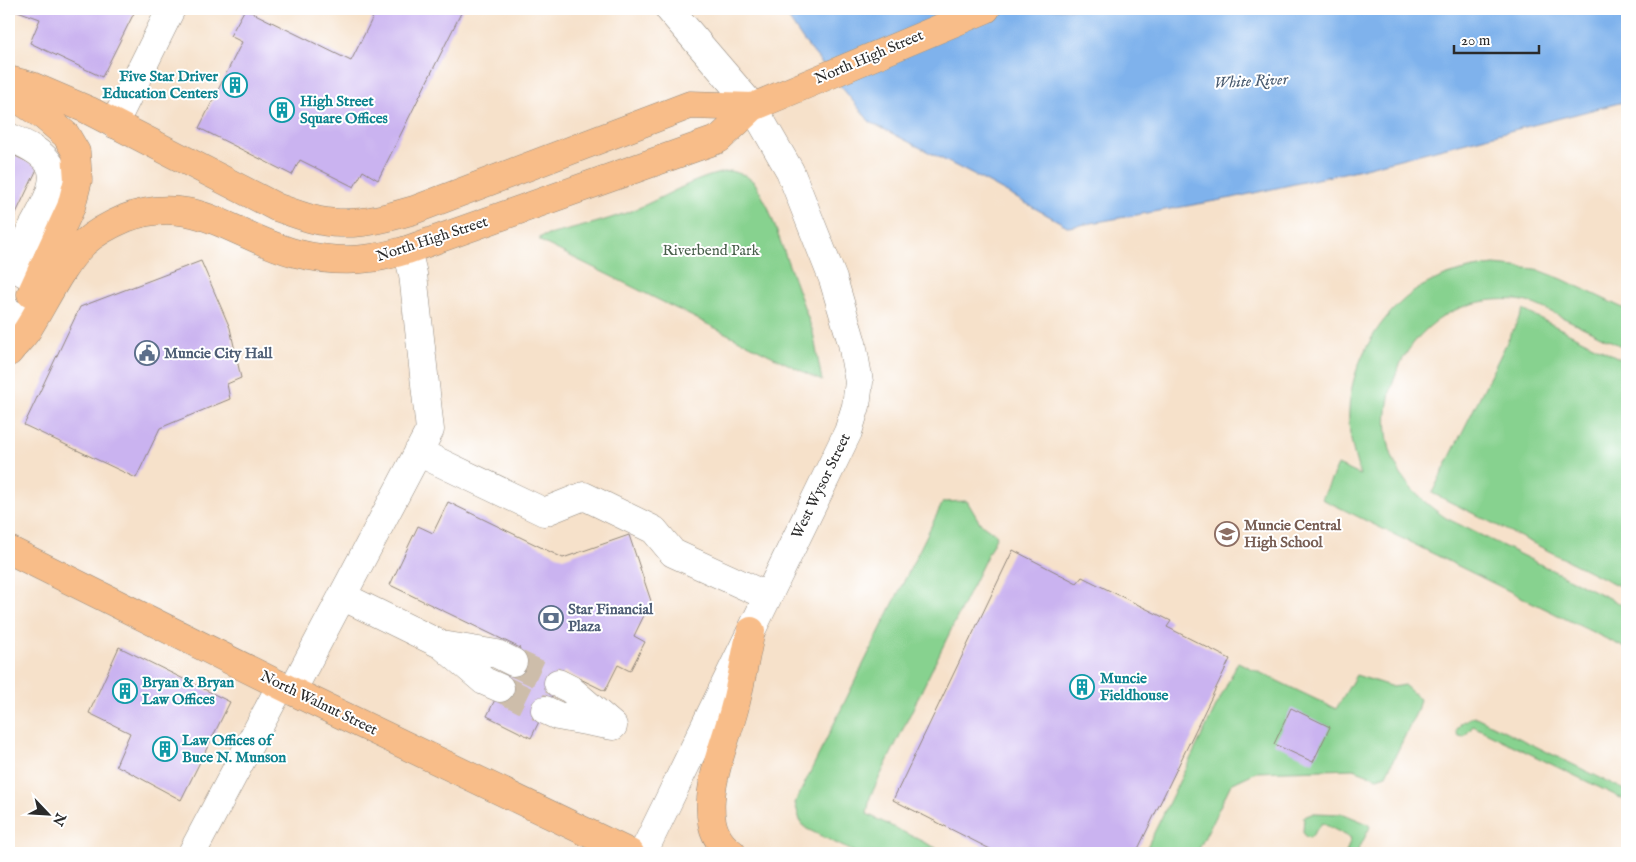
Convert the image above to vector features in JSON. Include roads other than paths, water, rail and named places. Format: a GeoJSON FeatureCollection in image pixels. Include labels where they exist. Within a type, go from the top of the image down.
{"type":"FeatureCollection","features":[{"type":"Feature","properties":{"kind":"main road","name":"North High Street"},"geometry":{"type":"LineString","coordinates":[[9,352],[27,331],[60,273],[84,243],[110,225],[137,214],[182,210],[205,216],[295,253],[340,260],[370,258],[407,250],[719,139],[753,107],[986,9]]}},
{"type":"Feature","properties":{"kind":"main road","name":"North High Street"},"geometry":{"type":"LineString","coordinates":[[9,80],[51,93],[276,207],[308,218],[339,224],[375,221],[414,210],[690,105],[753,107]]}},
{"type":"Feature","properties":{"kind":"main road"},"geometry":{"type":"LineString","coordinates":[[9,87],[24,103],[45,117],[66,135],[76,152],[78,180],[71,207],[21,271],[12,324]]}},
{"type":"Feature","properties":{"kind":"main road","name":"North Walnut Street"},"geometry":{"type":"LineString","coordinates":[[9,550],[286,688],[630,853]]}},
{"type":"Feature","properties":{"kind":"main road"},"geometry":{"type":"LineString","coordinates":[[732,853],[718,840],[712,827],[710,793],[735,709],[751,631]]}},
{"type":"Feature","properties":{"kind":"street"},"geometry":{"type":"LineString","coordinates":[[114,124],[171,9]]}},
{"type":"Feature","properties":{"kind":"street","name":"West Wysor Street"},"geometry":{"type":"LineString","coordinates":[[643,853],[848,432],[856,406],[859,382],[852,344],[833,280],[790,171],[753,107],[669,9]]}},
{"type":"Feature","properties":{"kind":"street"},"geometry":{"type":"LineString","coordinates":[[9,137],[43,156],[53,169],[53,182],[49,196],[18,257],[21,271]]}},
{"type":"Feature","properties":{"kind":"street"},"geometry":{"type":"LineString","coordinates":[[192,853],[286,688],[342,596],[430,430],[412,274],[407,250]]}},
{"type":"Feature","properties":{"kind":"street"},"geometry":{"type":"LineString","coordinates":[[418,452],[544,512],[584,496],[654,530],[673,553],[767,596]]}},
{"type":"Feature","properties":{"kind":"street"},"geometry":{"type":"LineString","coordinates":[[342,596],[442,645],[484,681],[500,688]]}},
{"type":"Feature","properties":{"kind":"street"},"geometry":{"type":"LineString","coordinates":[[442,645],[497,654],[513,662]]}},
{"type":"Feature","properties":{"kind":"street"},"geometry":{"type":"LineString","coordinates":[[545,710],[558,716],[613,726],[570,689],[558,683]]}},
{"type":"Feature","properties":{"kind":"water","name":"White River"},"geometry":{"type":"Polygon","coordinates":[[[782,9],[1627,9],[1627,101],[1357,170],[1232,198],[1069,227],[987,182],[870,122],[803,40],[782,9]]]}},
{"type":"Feature","properties":{"kind":"tunnel"},"geometry":{"type":"LineString","coordinates":[[513,662],[558,683]]}},
{"type":"Feature","properties":{"kind":"tunnel"},"geometry":{"type":"LineString","coordinates":[[500,688],[545,710]]}},
{"type":"Feature","properties":{"kind":"place","name":"Five Star Driver Education Centers"},"geometry":{"type":"Point","coordinates":[235,85]}},
{"type":"Feature","properties":{"kind":"place","name":"High Street Square Offices"},"geometry":{"type":"Point","coordinates":[282,110]}},
{"type":"Feature","properties":{"kind":"place","name":"Muncie City Hall"},"geometry":{"type":"Point","coordinates":[147,353]}},
{"type":"Feature","properties":{"kind":"place","name":"Muncie Central High School"},"geometry":{"type":"Point","coordinates":[1227,534]}},
{"type":"Feature","properties":{"kind":"place","name":"Star Financial Plaza"},"geometry":{"type":"Point","coordinates":[551,618]}},
{"type":"Feature","properties":{"kind":"place","name":"Muncie Fieldhouse"},"geometry":{"type":"Point","coordinates":[1082,687]}},
{"type":"Feature","properties":{"kind":"place","name":"Bryan & Bryan Law Offices"},"geometry":{"type":"Point","coordinates":[125,691]}},
{"type":"Feature","properties":{"kind":"place","name":"Law Offices of Buce N. Munson"},"geometry":{"type":"Point","coordinates":[165,749]}},
{"type":"Feature","properties":{"kind":"park label","name":"Riverbend Park"},"geometry":{"type":"Point","coordinates":[711,250]}}]}
